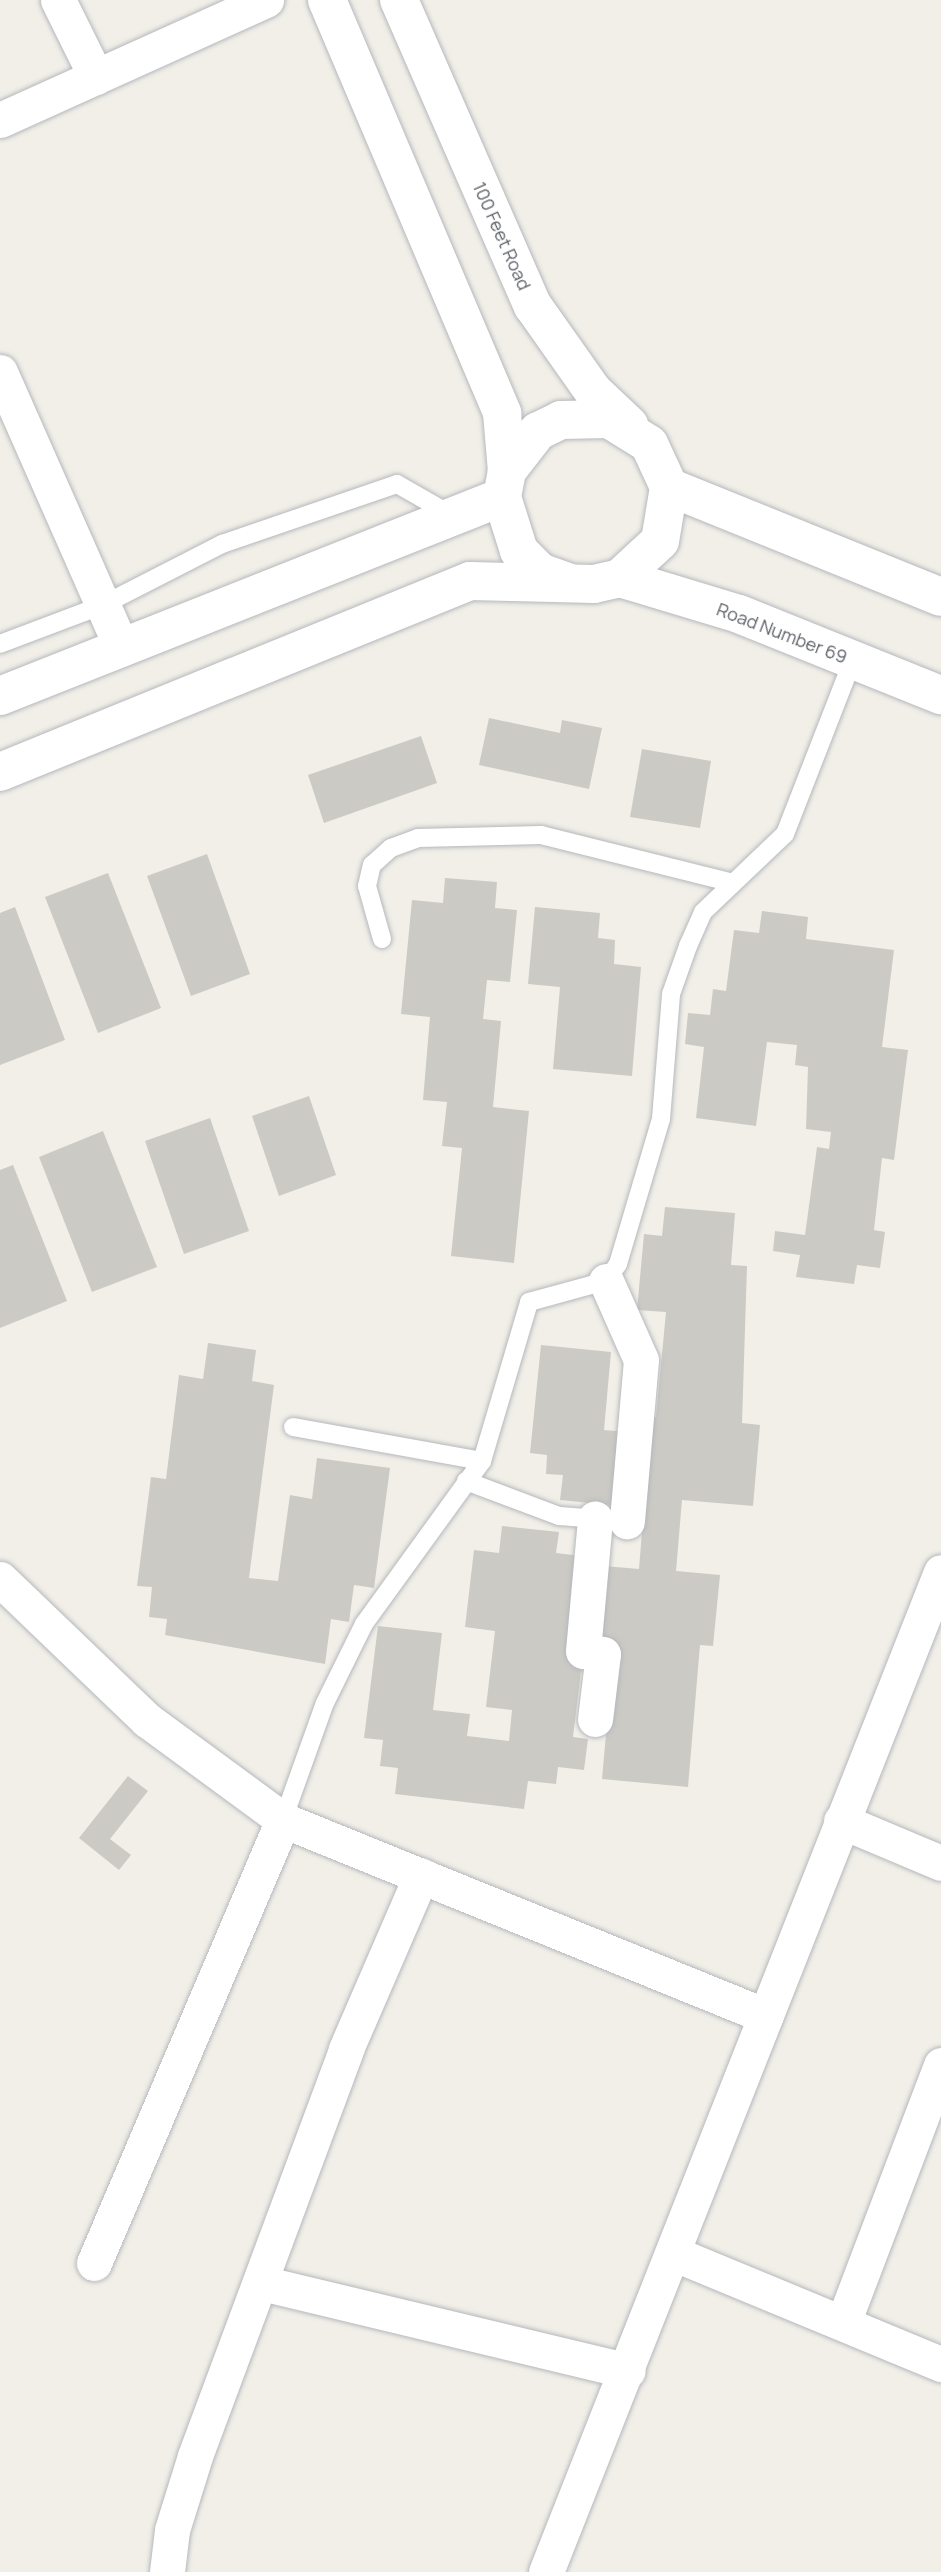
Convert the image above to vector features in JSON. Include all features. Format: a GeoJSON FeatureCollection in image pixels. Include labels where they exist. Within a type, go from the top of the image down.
{"type":"FeatureCollection","features":[{"type":"Feature","properties":{"kind":"main road"},"geometry":{"type":"LineString","coordinates":[[327,0],[502,414],[505,484],[519,551],[540,572],[567,582]]}},
{"type":"Feature","properties":{"kind":"main road","name":"100 Feet Road"},"geometry":{"type":"LineString","coordinates":[[399,0],[533,306],[593,391],[649,444]]}},
{"type":"Feature","properties":{"kind":"main road"},"geometry":{"type":"LineString","coordinates":[[0,696],[454,516],[505,484],[519,449],[561,420],[609,419],[649,444],[669,487],[660,541],[620,578],[567,582],[470,580],[0,772]]}},
{"type":"Feature","properties":{"kind":"main road"},"geometry":{"type":"LineString","coordinates":[[669,487],[941,597]]}},
{"type":"Feature","properties":{"kind":"main road","name":"Road Number 69"},"geometry":{"type":"LineString","coordinates":[[620,578],[739,614],[941,695]]}},
{"type":"Feature","properties":{"kind":"street"},"geometry":{"type":"LineString","coordinates":[[58,0],[96,77]]}},
{"type":"Feature","properties":{"kind":"street"},"geometry":{"type":"LineString","coordinates":[[0,120],[266,0]]}},
{"type":"Feature","properties":{"kind":"street"},"geometry":{"type":"LineString","coordinates":[[0,372],[122,648]]}},
{"type":"Feature","properties":{"kind":"street"},"geometry":{"type":"LineString","coordinates":[[595,1719],[603,1654],[583,1651],[641,1360],[606,1281]]}},
{"type":"Feature","properties":{"kind":"street"},"geometry":{"type":"LineString","coordinates":[[547,2572],[675,2254],[841,1821],[941,1572]]}},
{"type":"Feature","properties":{"kind":"street"},"geometry":{"type":"LineString","coordinates":[[1,1585],[147,1720],[283,1820],[766,2016]]}},
{"type":"Feature","properties":{"kind":"street"},"geometry":{"type":"LineString","coordinates":[[94,2263],[283,1820]]}},
{"type":"Feature","properties":{"kind":"street"},"geometry":{"type":"LineString","coordinates":[[841,1821],[941,1863]]}},
{"type":"Feature","properties":{"kind":"street"},"geometry":{"type":"LineString","coordinates":[[167,2572],[172,2530],[195,2456],[262,2283],[346,2049],[421,1876]]}},
{"type":"Feature","properties":{"kind":"street"},"geometry":{"type":"LineString","coordinates":[[843,2323],[941,2065]]}},
{"type":"Feature","properties":{"kind":"street"},"geometry":{"type":"LineString","coordinates":[[675,2254],[941,2364]]}},
{"type":"Feature","properties":{"kind":"street"},"geometry":{"type":"LineString","coordinates":[[262,2283],[628,2371]]}},
{"type":"Feature","properties":{"kind":"lane"},"geometry":{"type":"LineString","coordinates":[[0,644],[103,605],[222,544],[397,484],[454,516]]}},
{"type":"Feature","properties":{"kind":"lane"},"geometry":{"type":"LineString","coordinates":[[283,1820],[325,1703],[364,1623],[482,1461],[529,1302],[606,1281],[618,1264],[661,1119],[671,994],[703,912],[729,882],[785,834],[853,660]]}},
{"type":"Feature","properties":{"kind":"lane"},"geometry":{"type":"LineString","coordinates":[[382,939],[367,886],[372,865],[391,848],[418,838],[541,835],[729,882]]}},
{"type":"Feature","properties":{"kind":"lane"},"geometry":{"type":"LineString","coordinates":[[293,1427],[482,1461]]}},
{"type":"Feature","properties":{"kind":"lane"},"geometry":{"type":"LineString","coordinates":[[466,1481],[559,1516],[611,1520]]}},
{"type":"Feature","properties":{"kind":"building"},"geometry":{"type":"Polygon","coordinates":[[[489,718],[560,733],[562,720],[602,728],[589,789],[479,765],[489,718]]]}},
{"type":"Feature","properties":{"kind":"building"},"geometry":{"type":"Polygon","coordinates":[[[421,736],[437,783],[324,823],[308,775],[421,736]]]}},
{"type":"Feature","properties":{"kind":"building"},"geometry":{"type":"Polygon","coordinates":[[[642,749],[711,761],[700,828],[630,817],[642,749]]]}},
{"type":"Feature","properties":{"kind":"building"},"geometry":{"type":"Polygon","coordinates":[[[207,854],[250,974],[191,996],[147,876],[207,854]]]}},
{"type":"Feature","properties":{"kind":"building"},"geometry":{"type":"Polygon","coordinates":[[[108,873],[161,1008],[98,1033],[45,897],[108,873]]]}},
{"type":"Feature","properties":{"kind":"building"},"geometry":{"type":"Polygon","coordinates":[[[445,878],[497,882],[495,908],[517,910],[510,982],[487,980],[483,1019],[501,1021],[493,1107],[529,1111],[514,1263],[451,1256],[462,1148],[442,1146],[447,1102],[423,1100],[430,1017],[401,1014],[412,900],[443,903],[445,878]]]}},
{"type":"Feature","properties":{"kind":"building"},"geometry":{"type":"Polygon","coordinates":[[[15,907],[65,1040],[0,1065],[0,913],[15,907]]]}},
{"type":"Feature","properties":{"kind":"building"},"geometry":{"type":"Polygon","coordinates":[[[535,907],[600,913],[598,938],[615,940],[614,964],[641,967],[632,1076],[553,1069],[560,987],[528,984],[535,907]]]}},
{"type":"Feature","properties":{"kind":"building"},"geometry":{"type":"Polygon","coordinates":[[[762,911],[808,917],[806,939],[894,950],[882,1047],[908,1050],[894,1160],[882,1158],[874,1230],[885,1232],[880,1268],[857,1265],[854,1284],[796,1277],[800,1255],[773,1251],[775,1231],[805,1235],[817,1147],[829,1149],[831,1132],[806,1129],[808,1067],[795,1065],[797,1045],[767,1042],[756,1126],[696,1118],[704,1047],[685,1044],[688,1013],[710,1015],[713,989],[726,991],[734,930],[759,933],[762,911]]]}},
{"type":"Feature","properties":{"kind":"building"},"geometry":{"type":"Polygon","coordinates":[[[309,1096],[336,1175],[279,1196],[252,1116],[309,1096]]]}},
{"type":"Feature","properties":{"kind":"building"},"geometry":{"type":"Polygon","coordinates":[[[210,1118],[249,1231],[184,1254],[145,1141],[210,1118]]]}},
{"type":"Feature","properties":{"kind":"building"},"geometry":{"type":"Polygon","coordinates":[[[103,1131],[157,1267],[92,1292],[39,1157],[103,1131]]]}},
{"type":"Feature","properties":{"kind":"building"},"geometry":{"type":"Polygon","coordinates":[[[13,1165],[67,1301],[0,1328],[0,1170],[13,1165]]]}},
{"type":"Feature","properties":{"kind":"building"},"geometry":{"type":"Polygon","coordinates":[[[665,1207],[735,1213],[731,1265],[747,1266],[742,1423],[760,1425],[753,1506],[682,1500],[676,1571],[720,1575],[713,1646],[700,1645],[688,1787],[602,1779],[614,1644],[598,1643],[604,1566],[639,1569],[646,1483],[641,1415],[656,1417],[666,1312],[637,1310],[644,1234],[662,1236],[665,1207]]]}},
{"type":"Feature","properties":{"kind":"building"},"geometry":{"type":"Polygon","coordinates":[[[208,1343],[256,1350],[252,1381],[274,1385],[249,1578],[278,1581],[290,1495],[312,1499],[317,1458],[390,1468],[374,1588],[354,1585],[349,1622],[331,1619],[325,1664],[165,1635],[167,1619],[149,1617],[152,1587],[137,1586],[151,1477],[166,1479],[179,1375],[203,1379],[208,1343]]]}},
{"type":"Feature","properties":{"kind":"building"},"geometry":{"type":"Polygon","coordinates":[[[541,1345],[611,1352],[604,1430],[628,1432],[621,1506],[560,1500],[563,1475],[546,1474],[547,1455],[530,1453],[541,1345]]]}},
{"type":"Feature","properties":{"kind":"building"},"geometry":{"type":"Polygon","coordinates":[[[502,1526],[559,1532],[556,1553],[581,1556],[569,1661],[582,1662],[573,1737],[588,1739],[584,1770],[558,1767],[556,1784],[528,1781],[524,1809],[395,1794],[398,1768],[380,1766],[383,1740],[364,1738],[378,1626],[442,1633],[433,1710],[470,1714],[467,1736],[509,1741],[512,1710],[486,1707],[495,1631],[465,1627],[474,1550],[499,1553],[502,1526]]]}},
{"type":"Feature","properties":{"kind":"building"},"geometry":{"type":"Polygon","coordinates":[[[128,1776],[148,1791],[110,1839],[131,1855],[119,1870],[79,1838],[128,1776]]]}}]}
